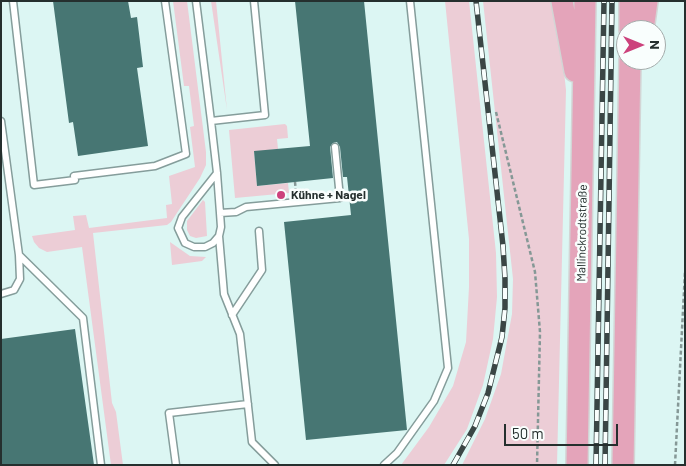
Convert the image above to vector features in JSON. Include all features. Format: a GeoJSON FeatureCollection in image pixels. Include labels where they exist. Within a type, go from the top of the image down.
{"type":"FeatureCollection","features":[{"type":"Feature","properties":{"kind":"highway"},"geometry":{"type":"LineString","coordinates":[[562,1],[584,121]]}},
{"type":"Feature","properties":{"kind":"highway","name":"Mallinckrodtstraße"},"geometry":{"type":"LineString","coordinates":[[577,465],[585,1]]}},
{"type":"Feature","properties":{"kind":"highway"},"geometry":{"type":"LineString","coordinates":[[630,1],[630,20]]}},
{"type":"Feature","properties":{"kind":"highway"},"geometry":{"type":"LineString","coordinates":[[644,20],[647,1]]}},
{"type":"Feature","properties":{"kind":"highway"},"geometry":{"type":"LineString","coordinates":[[623,465],[630,70]]}},
{"type":"Feature","properties":{"kind":"highway"},"geometry":{"type":"LineString","coordinates":[[628,124],[636,70]]}},
{"type":"Feature","properties":{"kind":"lane"},"geometry":{"type":"LineString","coordinates":[[13,1],[34,185],[75,180],[74,176],[155,166],[186,154],[165,1]]}},
{"type":"Feature","properties":{"kind":"lane"},"geometry":{"type":"LineString","coordinates":[[196,1],[211,120],[220,213],[220,259],[224,294],[240,334],[252,442],[275,465]]}},
{"type":"Feature","properties":{"kind":"lane"},"geometry":{"type":"LineString","coordinates":[[211,120],[265,115],[254,1]]}},
{"type":"Feature","properties":{"kind":"lane"},"geometry":{"type":"LineString","coordinates":[[384,465],[398,453],[434,401],[448,368],[410,1]]}},
{"type":"Feature","properties":{"kind":"lane"},"geometry":{"type":"LineString","coordinates":[[1,121],[19,255],[20,280],[14,290],[1,294]]}},
{"type":"Feature","properties":{"kind":"lane"},"geometry":{"type":"LineString","coordinates":[[220,213],[236,212],[246,207],[340,198],[335,148]]}},
{"type":"Feature","properties":{"kind":"lane"},"geometry":{"type":"LineString","coordinates":[[216,173],[182,217],[178,228],[185,243],[194,247],[205,247],[212,244],[219,236]]}},
{"type":"Feature","properties":{"kind":"lane"},"geometry":{"type":"LineString","coordinates":[[232,315],[262,270],[259,231]]}},
{"type":"Feature","properties":{"kind":"lane"},"geometry":{"type":"LineString","coordinates":[[19,255],[83,318],[101,465]]}},
{"type":"Feature","properties":{"kind":"lane"},"geometry":{"type":"LineString","coordinates":[[176,465],[169,413],[248,404]]}},
{"type":"Feature","properties":{"kind":"path"},"geometry":{"type":"LineString","coordinates":[[496,112],[535,272],[540,332],[537,465]]}},
{"type":"Feature","properties":{"kind":"path"},"geometry":{"type":"LineString","coordinates":[[675,465],[685,272]]}},
{"type":"Feature","properties":{"kind":"shaded area"},"geometry":{"type":"Polygon","coordinates":[[[173,1],[187,1],[206,165],[200,178],[171,222],[167,225],[93,233],[112,403],[116,412],[123,465],[111,465],[82,247],[47,252],[39,248],[32,236],[75,230],[73,216],[86,215],[89,228],[167,218],[166,205],[172,204],[169,176],[195,167],[190,127],[194,126],[189,86],[184,86],[173,1]]]}},
{"type":"Feature","properties":{"kind":"shaded area"},"geometry":{"type":"Polygon","coordinates":[[[211,1],[216,1],[227,110],[211,1]]]}},
{"type":"Feature","properties":{"kind":"shaded area"},"geometry":{"type":"Polygon","coordinates":[[[445,1],[469,1],[496,253],[497,297],[493,339],[483,385],[467,429],[444,465],[401,465],[429,427],[453,386],[466,342],[469,239],[445,1]]]}},
{"type":"Feature","properties":{"kind":"shaded area"},"geometry":{"type":"Polygon","coordinates":[[[483,1],[554,1],[560,36],[566,90],[557,465],[462,465],[485,419],[501,374],[512,314],[513,279],[483,1]]]}},
{"type":"Feature","properties":{"kind":"shaded area"},"geometry":{"type":"Polygon","coordinates":[[[285,124],[287,126],[288,138],[277,139],[278,149],[254,152],[257,186],[288,183],[289,193],[235,198],[229,130],[285,124]]]}},
{"type":"Feature","properties":{"kind":"shaded area"},"geometry":{"type":"Polygon","coordinates":[[[203,200],[205,202],[207,236],[196,238],[190,236],[187,230],[187,221],[203,200]]]}},
{"type":"Feature","properties":{"kind":"shaded area"},"geometry":{"type":"Polygon","coordinates":[[[170,242],[190,256],[206,257],[202,261],[172,265],[170,242]]]}},
{"type":"Feature","properties":{"kind":"building"},"geometry":{"type":"Polygon","coordinates":[[[53,1],[128,1],[131,18],[137,17],[143,67],[137,68],[148,146],[78,156],[73,122],[69,123],[53,1]]]}},
{"type":"Feature","properties":{"kind":"building"},"geometry":{"type":"Polygon","coordinates":[[[295,1],[364,1],[407,430],[306,440],[284,222],[351,215],[347,177],[343,177],[340,147],[337,142],[333,143],[330,147],[333,178],[257,186],[254,151],[310,146],[295,1]]]}},
{"type":"Feature","properties":{"kind":"building"},"geometry":{"type":"Polygon","coordinates":[[[75,329],[94,465],[1,465],[1,339],[75,329]]]}},
{"type":"Feature","properties":{"kind":"railway"},"geometry":{"type":"LineString","coordinates":[[453,465],[475,426],[488,393],[502,337],[505,308],[503,246],[476,1]]}},
{"type":"Feature","properties":{"kind":"railway"},"geometry":{"type":"LineString","coordinates":[[596,465],[604,1]]}},
{"type":"Feature","properties":{"kind":"railway"},"geometry":{"type":"LineString","coordinates":[[605,465],[612,1]]}},
{"type":"Feature","properties":{"kind":"place","name":"Kühne + Nagel"},"geometry":{"type":"Point","coordinates":[281,195]}}]}
